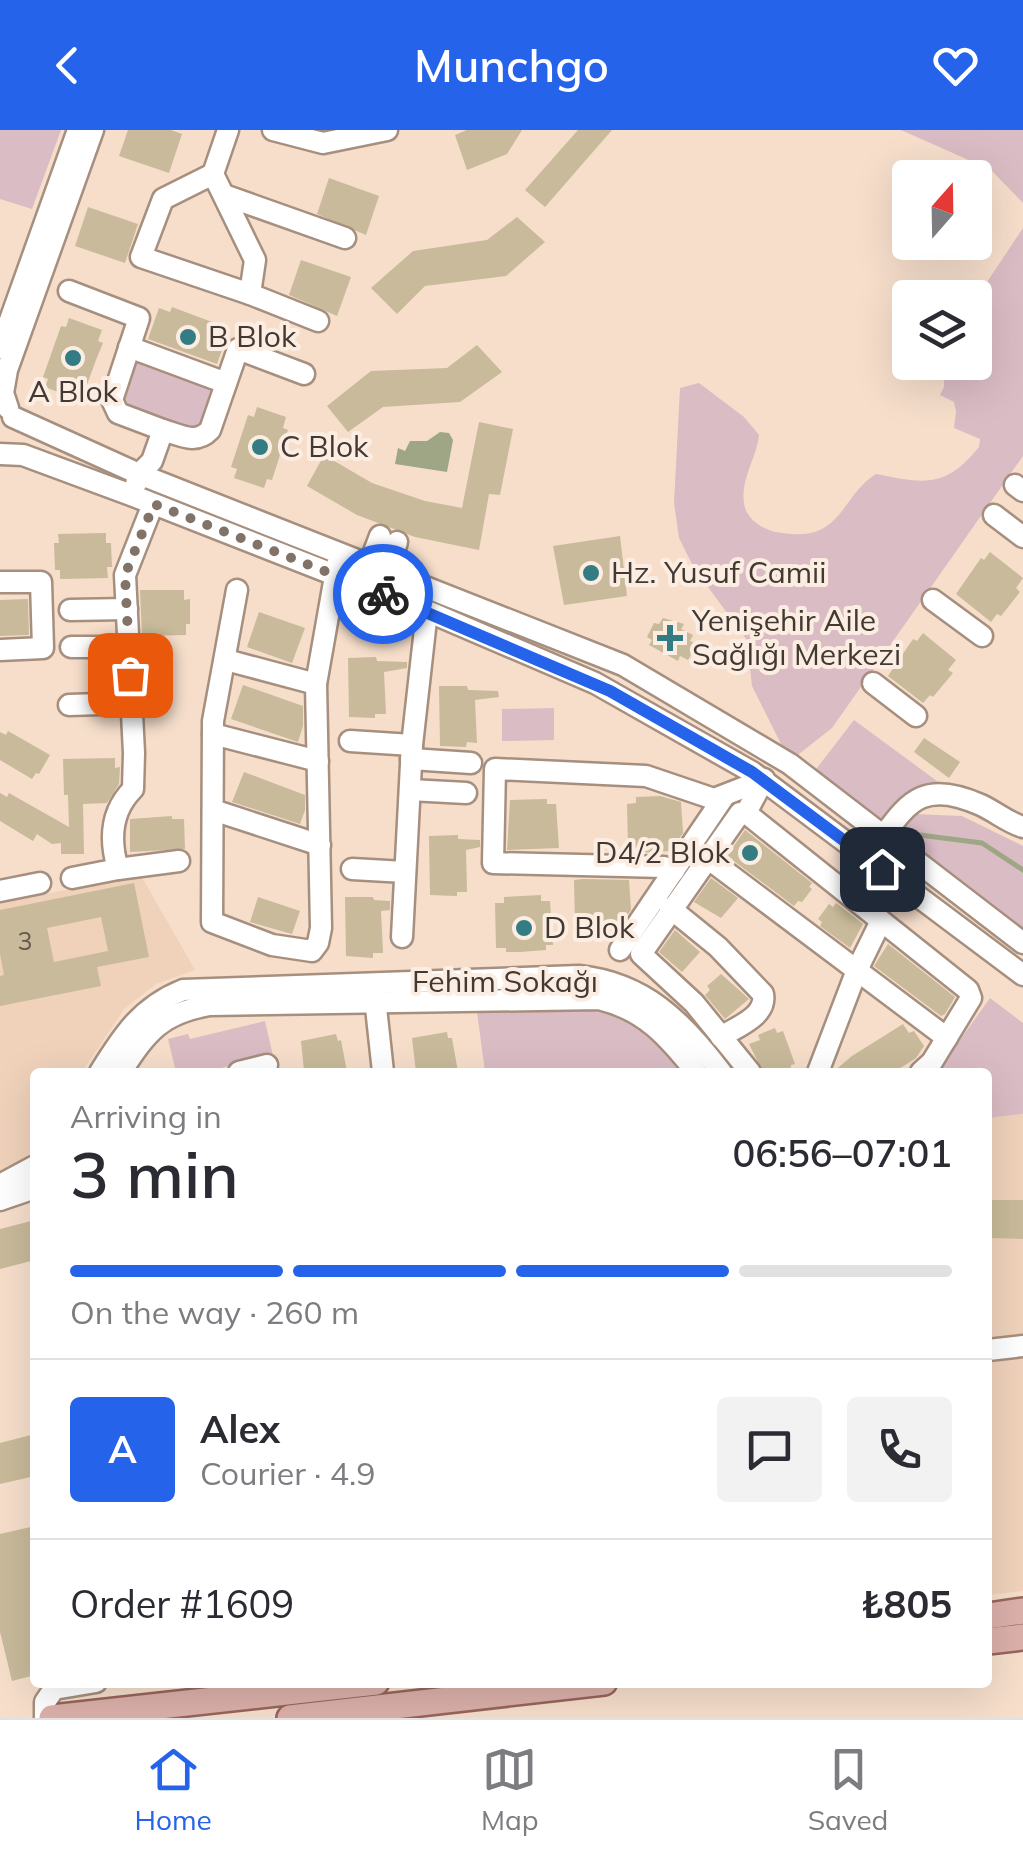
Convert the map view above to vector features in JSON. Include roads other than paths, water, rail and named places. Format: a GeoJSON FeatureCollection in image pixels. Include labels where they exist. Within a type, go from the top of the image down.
{"type":"FeatureCollection","features":[{"type":"Feature","properties":{"kind":"main road"},"geometry":{"type":"LineString","coordinates":[[992,1616],[1023,1612]]}},
{"type":"Feature","properties":{"kind":"main road"},"geometry":{"type":"LineString","coordinates":[[992,1641],[1023,1637]]}},
{"type":"Feature","properties":{"kind":"main road"},"geometry":{"type":"LineString","coordinates":[[49,1718],[210,1692],[276,1688]]}},
{"type":"Feature","properties":{"kind":"main road"},"geometry":{"type":"LineString","coordinates":[[290,1718],[552,1688]]}},
{"type":"Feature","properties":{"kind":"street"},"geometry":{"type":"LineString","coordinates":[[0,348],[78,130]]}},
{"type":"Feature","properties":{"kind":"street"},"geometry":{"type":"LineString","coordinates":[[0,452],[11,440],[3,393],[6,370],[93,130]]}},
{"type":"Feature","properties":{"kind":"street"},"geometry":{"type":"LineString","coordinates":[[228,130],[213,174],[163,199],[141,256],[318,321]]}},
{"type":"Feature","properties":{"kind":"street"},"geometry":{"type":"LineString","coordinates":[[274,130],[323,144],[387,130]]}},
{"type":"Feature","properties":{"kind":"street"},"geometry":{"type":"LineString","coordinates":[[213,174],[256,260],[250,294]]}},
{"type":"Feature","properties":{"kind":"street"},"geometry":{"type":"LineString","coordinates":[[224,196],[345,238]]}},
{"type":"Feature","properties":{"kind":"street"},"geometry":{"type":"LineString","coordinates":[[69,291],[138,318],[112,400],[118,413],[163,430],[190,439],[204,436],[210,430],[238,349],[304,374]]}},
{"type":"Feature","properties":{"kind":"street"},"geometry":{"type":"LineString","coordinates":[[128,347],[226,383]]}},
{"type":"Feature","properties":{"kind":"street"},"geometry":{"type":"LineString","coordinates":[[7,409],[139,474],[623,664],[780,758],[1023,943]]}},
{"type":"Feature","properties":{"kind":"street"},"geometry":{"type":"LineString","coordinates":[[131,495],[139,474],[152,461],[163,430]]}},
{"type":"Feature","properties":{"kind":"street"},"geometry":{"type":"LineString","coordinates":[[0,452],[23,454],[131,495],[427,611],[595,683],[762,780],[1023,975]]}},
{"type":"Feature","properties":{"kind":"street"},"geometry":{"type":"LineString","coordinates":[[118,869],[113,853],[114,820],[120,802],[133,789],[125,575],[154,504]]}},
{"type":"Feature","properties":{"kind":"street"},"geometry":{"type":"LineString","coordinates":[[994,515],[1023,537]]}},
{"type":"Feature","properties":{"kind":"street"},"geometry":{"type":"LineString","coordinates":[[378,569],[388,539]]}},
{"type":"Feature","properties":{"kind":"street"},"geometry":{"type":"LineString","coordinates":[[237,590],[213,734],[212,922],[272,946],[312,951],[321,928],[316,684],[340,553]]}},
{"type":"Feature","properties":{"kind":"street"},"geometry":{"type":"LineString","coordinates":[[0,582],[41,582],[43,648],[0,650]]}},
{"type":"Feature","properties":{"kind":"street"},"geometry":{"type":"LineString","coordinates":[[933,600],[982,636]]}},
{"type":"Feature","properties":{"kind":"street"},"geometry":{"type":"LineString","coordinates":[[70,610],[126,610]]}},
{"type":"Feature","properties":{"kind":"street"},"geometry":{"type":"LineString","coordinates":[[402,937],[412,752],[427,611]]}},
{"type":"Feature","properties":{"kind":"street"},"geometry":{"type":"LineString","coordinates":[[71,648],[128,647]]}},
{"type":"Feature","properties":{"kind":"street"},"geometry":{"type":"LineString","coordinates":[[226,660],[316,684]]}},
{"type":"Feature","properties":{"kind":"street"},"geometry":{"type":"LineString","coordinates":[[873,684],[916,716]]}},
{"type":"Feature","properties":{"kind":"street"},"geometry":{"type":"LineString","coordinates":[[70,705],[132,704]]}},
{"type":"Feature","properties":{"kind":"street"},"geometry":{"type":"LineString","coordinates":[[213,734],[318,761]]}},
{"type":"Feature","properties":{"kind":"street"},"geometry":{"type":"LineString","coordinates":[[350,740],[471,763]]}},
{"type":"Feature","properties":{"kind":"street"},"geometry":{"type":"LineString","coordinates":[[746,813],[762,780],[780,758]]}},
{"type":"Feature","properties":{"kind":"street"},"geometry":{"type":"LineString","coordinates":[[674,871],[644,866],[493,863],[495,769],[646,776],[714,799],[762,780]]}},
{"type":"Feature","properties":{"kind":"street"},"geometry":{"type":"LineString","coordinates":[[410,790],[466,793]]}},
{"type":"Feature","properties":{"kind":"street"},"geometry":{"type":"LineString","coordinates":[[866,857],[908,803],[925,795],[974,802],[1023,827]]}},
{"type":"Feature","properties":{"kind":"street"},"geometry":{"type":"LineString","coordinates":[[620,950],[723,798]]}},
{"type":"Feature","properties":{"kind":"street"},"geometry":{"type":"LineString","coordinates":[[213,810],[320,845]]}},
{"type":"Feature","properties":{"kind":"street"},"geometry":{"type":"LineString","coordinates":[[747,1068],[682,991],[642,958],[642,949],[740,813],[746,813],[968,990],[971,998],[925,1068]]}},
{"type":"Feature","properties":{"kind":"street"},"geometry":{"type":"LineString","coordinates":[[706,857],[947,1038]]}},
{"type":"Feature","properties":{"kind":"street"},"geometry":{"type":"LineString","coordinates":[[72,878],[179,860]]}},
{"type":"Feature","properties":{"kind":"street"},"geometry":{"type":"LineString","coordinates":[[352,869],[406,872]]}},
{"type":"Feature","properties":{"kind":"street"},"geometry":{"type":"LineString","coordinates":[[0,891],[40,883]]}},
{"type":"Feature","properties":{"kind":"street"},"geometry":{"type":"LineString","coordinates":[[670,908],[718,947],[763,994],[760,1011],[721,1037]]}},
{"type":"Feature","properties":{"kind":"street"},"geometry":{"type":"LineString","coordinates":[[820,1068],[857,970],[882,921]]}},
{"type":"Feature","properties":{"kind":"street","name":"Fehim Sokağı"},"geometry":{"type":"LineString","coordinates":[[127,1062],[158,1024],[187,1009],[374,991],[599,978],[640,992],[661,1005],[718,1068]]}},
{"type":"Feature","properties":{"kind":"street"},"geometry":{"type":"LineString","coordinates":[[374,991],[383,1068]]}},
{"type":"Feature","properties":{"kind":"street","name":"Fehim Sokağı"},"geometry":{"type":"LineString","coordinates":[[374,991],[618,1004],[651,1022],[693,1068]]}},
{"type":"Feature","properties":{"kind":"street"},"geometry":{"type":"LineString","coordinates":[[258,1068],[267,1066]]}},
{"type":"Feature","properties":{"kind":"street"},"geometry":{"type":"LineString","coordinates":[[0,1185],[30,1169]]}},
{"type":"Feature","properties":{"kind":"street"},"geometry":{"type":"LineString","coordinates":[[0,1200],[30,1190]]}},
{"type":"Feature","properties":{"kind":"street"},"geometry":{"type":"LineString","coordinates":[[992,1350],[1023,1346]]}},
{"type":"Feature","properties":{"kind":"street"},"geometry":{"type":"LineString","coordinates":[[49,1718],[45,1702],[54,1689],[60,1688]]}},
{"type":"Feature","properties":{"kind":"waterway"},"geometry":{"type":"LineString","coordinates":[[912,834],[982,843],[1023,870]]}},
{"type":"Feature","properties":{"kind":"place","name":"B Blok"},"geometry":{"type":"Point","coordinates":[188,337]}},
{"type":"Feature","properties":{"kind":"place","name":"A Blok"},"geometry":{"type":"Point","coordinates":[73,358]}},
{"type":"Feature","properties":{"kind":"place","name":"C Blok"},"geometry":{"type":"Point","coordinates":[260,447]}},
{"type":"Feature","properties":{"kind":"place","name":"Hz. Yusuf Camii"},"geometry":{"type":"Point","coordinates":[591,573]}},
{"type":"Feature","properties":{"kind":"place","name":"Yenişehir Aile Sağlığı Merkezi"},"geometry":{"type":"Point","coordinates":[670,638]}},
{"type":"Feature","properties":{"kind":"place","name":"D4/2 Blok"},"geometry":{"type":"Point","coordinates":[750,853]}},
{"type":"Feature","properties":{"kind":"place","name":"D Blok"},"geometry":{"type":"Point","coordinates":[524,928]}}]}
